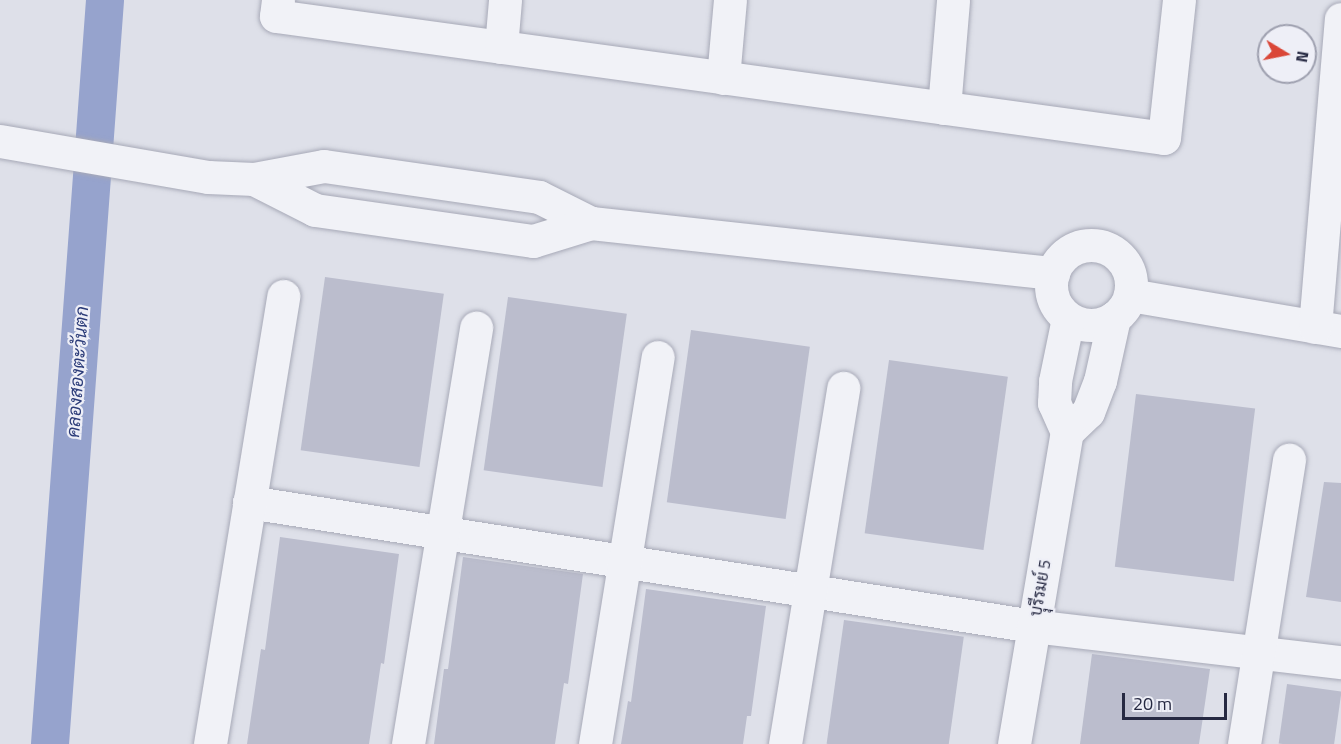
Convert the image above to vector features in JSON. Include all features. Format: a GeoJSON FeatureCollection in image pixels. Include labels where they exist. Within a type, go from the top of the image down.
{"type":"FeatureCollection","features":[{"type":"Feature","properties":{"kind":"street"},"geometry":{"type":"LineString","coordinates":[[278,0],[276,16],[1164,138],[1179,0]]}},
{"type":"Feature","properties":{"kind":"street"},"geometry":{"type":"LineString","coordinates":[[501,47],[505,0]]}},
{"type":"Feature","properties":{"kind":"street"},"geometry":{"type":"LineString","coordinates":[[723,78],[730,0]]}},
{"type":"Feature","properties":{"kind":"street"},"geometry":{"type":"LineString","coordinates":[[944,108],[953,0]]}},
{"type":"Feature","properties":{"kind":"street"},"geometry":{"type":"LineString","coordinates":[[1068,318],[1054,403],[1067,432],[1088,412],[1100,381],[1122,307],[1131,281],[1120,257],[1095,245],[1081,246],[1069,252],[1059,261],[1053,273],[1051,290],[1057,306],[1068,318],[1086,325],[1096,325],[1122,307],[1328,329],[1341,19]]}},
{"type":"Feature","properties":{"kind":"street"},"geometry":{"type":"LineString","coordinates":[[0,141],[35,149],[208,177],[254,179],[324,166],[428,179],[539,197],[591,223],[1053,273]]}},
{"type":"Feature","properties":{"kind":"street"},"geometry":{"type":"LineString","coordinates":[[254,179],[315,210],[533,241],[591,223]]}},
{"type":"Feature","properties":{"kind":"street"},"geometry":{"type":"LineString","coordinates":[[210,744],[283,296]]}},
{"type":"Feature","properties":{"kind":"street"},"geometry":{"type":"LineString","coordinates":[[408,744],[476,328]]}},
{"type":"Feature","properties":{"kind":"street"},"geometry":{"type":"LineString","coordinates":[[595,744],[658,357]]}},
{"type":"Feature","properties":{"kind":"street"},"geometry":{"type":"LineString","coordinates":[[785,744],[843,388]]}},
{"type":"Feature","properties":{"kind":"street","name":"บุุรีรมย์ 5"},"geometry":{"type":"LineString","coordinates":[[1014,744],[1067,432]]}},
{"type":"Feature","properties":{"kind":"street"},"geometry":{"type":"LineString","coordinates":[[1244,744],[1290,460]]}},
{"type":"Feature","properties":{"kind":"street"},"geometry":{"type":"LineString","coordinates":[[249,502],[1033,626],[1341,662]]}},
{"type":"Feature","properties":{"kind":"building"},"geometry":{"type":"Polygon","coordinates":[[[325,277],[444,294],[419,467],[301,450],[325,277]]]}},
{"type":"Feature","properties":{"kind":"building"},"geometry":{"type":"Polygon","coordinates":[[[508,297],[627,314],[602,487],[484,470],[508,297]]]}},
{"type":"Feature","properties":{"kind":"building"},"geometry":{"type":"Polygon","coordinates":[[[691,330],[810,347],[786,519],[667,502],[691,330]]]}},
{"type":"Feature","properties":{"kind":"building"},"geometry":{"type":"Polygon","coordinates":[[[889,360],[1008,377],[983,550],[865,533],[889,360]]]}},
{"type":"Feature","properties":{"kind":"building"},"geometry":{"type":"Polygon","coordinates":[[[1136,394],[1255,409],[1234,581],[1115,567],[1136,394]]]}},
{"type":"Feature","properties":{"kind":"building"},"geometry":{"type":"Polygon","coordinates":[[[1324,482],[1341,483],[1341,602],[1306,597],[1324,482]]]}},
{"type":"Feature","properties":{"kind":"building"},"geometry":{"type":"Polygon","coordinates":[[[280,537],[399,554],[384,664],[381,663],[369,744],[247,744],[261,649],[265,650],[280,537]]]}},
{"type":"Feature","properties":{"kind":"building"},"geometry":{"type":"Polygon","coordinates":[[[463,557],[583,574],[568,684],[564,683],[555,744],[434,744],[444,669],[448,669],[463,557]]]}},
{"type":"Feature","properties":{"kind":"building"},"geometry":{"type":"Polygon","coordinates":[[[646,589],[766,606],[751,716],[747,716],[743,744],[621,744],[628,701],[631,702],[646,589]]]}},
{"type":"Feature","properties":{"kind":"building"},"geometry":{"type":"Polygon","coordinates":[[[844,620],[964,637],[949,744],[827,744],[844,620]]]}},
{"type":"Feature","properties":{"kind":"building"},"geometry":{"type":"Polygon","coordinates":[[[1092,654],[1210,669],[1199,744],[1080,744],[1092,654]]]}},
{"type":"Feature","properties":{"kind":"building"},"geometry":{"type":"Polygon","coordinates":[[[1287,684],[1341,692],[1334,744],[1279,743],[1287,684]]]}},
{"type":"Feature","properties":{"kind":"waterway","name":"คลองสองตะวันตก"},"geometry":{"type":"LineString","coordinates":[[50,744],[105,0]]}}]}
